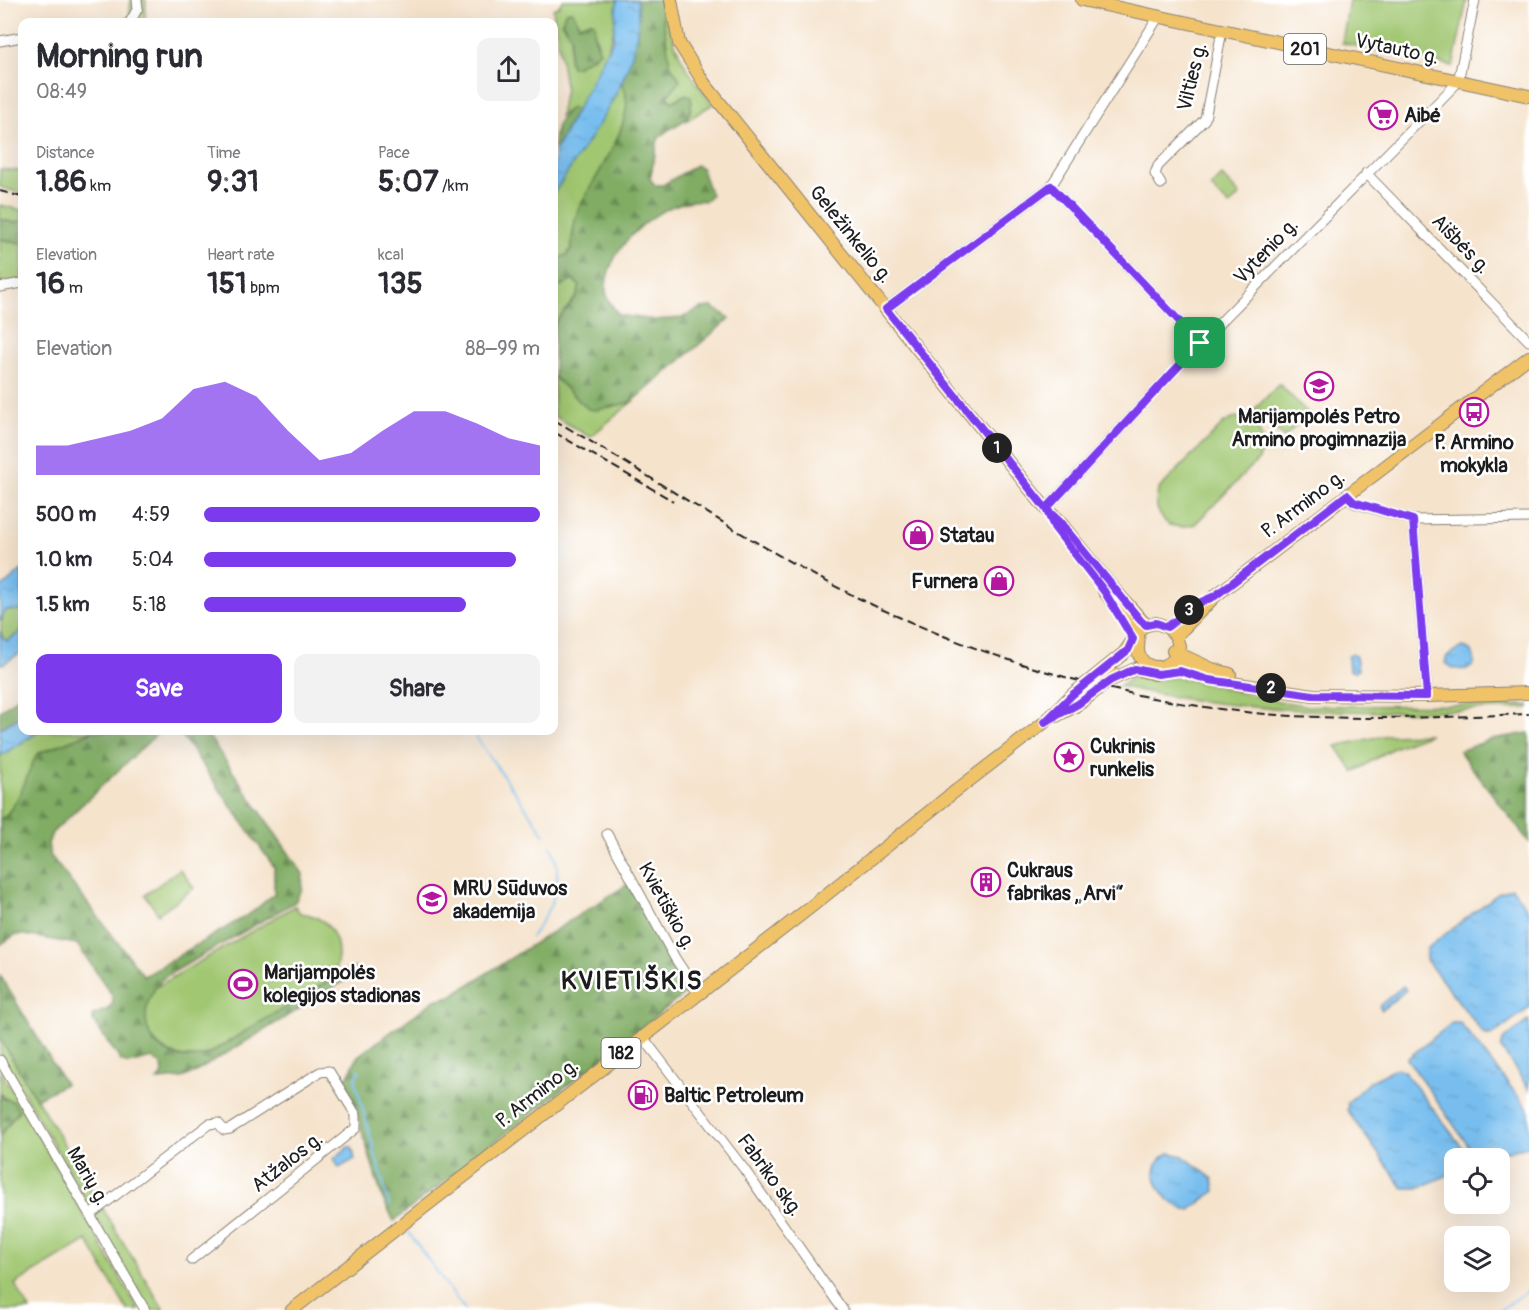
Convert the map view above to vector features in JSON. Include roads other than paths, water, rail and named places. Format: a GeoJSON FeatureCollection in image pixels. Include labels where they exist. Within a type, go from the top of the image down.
{"type":"FeatureCollection","features":[{"type":"Feature","properties":{"kind":"main road","name":"Geležinkelio g."},"geometry":{"type":"LineString","coordinates":[[671,0],[676,33],[691,67],[1046,509],[1060,522],[1111,586],[1140,641]]}},
{"type":"Feature","properties":{"kind":"main road","name":"Vytauto g."},"geometry":{"type":"LineString","coordinates":[[1082,0],[1529,96]]}},
{"type":"Feature","properties":{"kind":"main road","name":"P. Armino g."},"geometry":{"type":"LineString","coordinates":[[292,1310],[951,794],[1045,722],[1078,704],[1128,650],[1150,631],[1172,643],[1199,603],[1215,596],[1529,357]]}},
{"type":"Feature","properties":{"kind":"main road","name":"Geležinkelio g."},"geometry":{"type":"LineString","coordinates":[[1046,509],[1054,527],[1140,641]]}},
{"type":"Feature","properties":{"kind":"main road","name":"P. Armino g."},"geometry":{"type":"LineString","coordinates":[[1107,675],[1127,666],[1140,641]]}},
{"type":"Feature","properties":{"kind":"main road"},"geometry":{"type":"LineString","coordinates":[[1140,641],[1158,668],[1172,643]]}},
{"type":"Feature","properties":{"kind":"main road"},"geometry":{"type":"LineString","coordinates":[[1172,643],[1227,678],[1313,695],[1427,696],[1529,693]]}},
{"type":"Feature","properties":{"kind":"main road"},"geometry":{"type":"LineString","coordinates":[[1172,643],[1227,678]]}},
{"type":"Feature","properties":{"kind":"main road"},"geometry":{"type":"LineString","coordinates":[[1107,675],[1139,669],[1158,674],[1180,671],[1209,680],[1227,678]]}},
{"type":"Feature","properties":{"kind":"street"},"geometry":{"type":"LineString","coordinates":[[133,18],[136,14],[137,0]]}},
{"type":"Feature","properties":{"kind":"street"},"geometry":{"type":"LineString","coordinates":[[1458,82],[1475,0]]}},
{"type":"Feature","properties":{"kind":"street"},"geometry":{"type":"LineString","coordinates":[[886,309],[1051,186],[1159,16]]}},
{"type":"Feature","properties":{"kind":"street","name":"Vilties g."},"geometry":{"type":"LineString","coordinates":[[1161,184],[1155,174],[1158,166],[1205,119],[1222,31]]}},
{"type":"Feature","properties":{"kind":"street"},"geometry":{"type":"LineString","coordinates":[[0,41],[18,38]]}},
{"type":"Feature","properties":{"kind":"street","name":"Vytenio g."},"geometry":{"type":"LineString","coordinates":[[1046,509],[1200,343],[1458,82]]}},
{"type":"Feature","properties":{"kind":"street","name":"Aišbės g."},"geometry":{"type":"LineString","coordinates":[[1366,173],[1529,341]]}},
{"type":"Feature","properties":{"kind":"street"},"geometry":{"type":"LineString","coordinates":[[1051,186],[1200,343]]}},
{"type":"Feature","properties":{"kind":"street"},"geometry":{"type":"LineString","coordinates":[[0,287],[18,284]]}},
{"type":"Feature","properties":{"kind":"street"},"geometry":{"type":"LineString","coordinates":[[1347,495],[1354,502],[1413,520],[1529,518]]}},
{"type":"Feature","properties":{"kind":"street"},"geometry":{"type":"LineString","coordinates":[[1413,520],[1427,696]]}},
{"type":"Feature","properties":{"kind":"street","name":"Kvietiškio g."},"geometry":{"type":"LineString","coordinates":[[607,834],[675,958],[698,993]]}},
{"type":"Feature","properties":{"kind":"street","name":"Fabriko skg."},"geometry":{"type":"LineString","coordinates":[[642,1036],[744,1169],[843,1310]]}},
{"type":"Feature","properties":{"kind":"street","name":"Marių g."},"geometry":{"type":"LineString","coordinates":[[0,1060],[145,1310]]}},
{"type":"Feature","properties":{"kind":"street","name":"Atžalos g."},"geometry":{"type":"LineString","coordinates":[[90,1215],[209,1124],[218,1123],[224,1130],[230,1129],[320,1072],[329,1071],[356,1115],[356,1128],[191,1260]]}},
{"type":"Feature","properties":{"kind":"water"},"geometry":{"type":"Polygon","coordinates":[[[617,0],[637,0],[638,25],[633,51],[624,76],[598,126],[558,187],[558,145],[613,40],[617,0]]]}},
{"type":"Feature","properties":{"kind":"water"},"geometry":{"type":"Polygon","coordinates":[[[18,573],[18,610],[6,610],[0,621],[0,589],[18,573]]]}},
{"type":"Feature","properties":{"kind":"water"},"geometry":{"type":"Polygon","coordinates":[[[0,631],[2,637],[7,641],[18,634],[18,655],[0,664],[0,631]]]}},
{"type":"Feature","properties":{"kind":"water"},"geometry":{"type":"Polygon","coordinates":[[[1462,647],[1472,653],[1473,666],[1459,669],[1445,663],[1447,656],[1462,647]]]}},
{"type":"Feature","properties":{"kind":"water"},"geometry":{"type":"Polygon","coordinates":[[[1352,653],[1356,657],[1358,670],[1354,672],[1349,670],[1348,657],[1352,653]]]}},
{"type":"Feature","properties":{"kind":"water"},"geometry":{"type":"Polygon","coordinates":[[[18,718],[18,735],[34,735],[0,756],[0,728],[18,718]]]}},
{"type":"Feature","properties":{"kind":"water"},"geometry":{"type":"Polygon","coordinates":[[[1512,888],[1529,911],[1529,1008],[1491,1036],[1484,1034],[1426,960],[1426,949],[1499,893],[1512,888]]]}},
{"type":"Feature","properties":{"kind":"water"},"geometry":{"type":"Polygon","coordinates":[[[1403,986],[1406,990],[1382,1010],[1379,1006],[1403,986]]]}},
{"type":"Feature","properties":{"kind":"water"},"geometry":{"type":"Polygon","coordinates":[[[1529,1020],[1529,1089],[1500,1047],[1503,1040],[1529,1020]]]}},
{"type":"Feature","properties":{"kind":"water"},"geometry":{"type":"Polygon","coordinates":[[[1452,1023],[1460,1023],[1529,1110],[1529,1146],[1510,1151],[1510,1148],[1470,1148],[1407,1059],[1452,1023]]]}},
{"type":"Feature","properties":{"kind":"water"},"geometry":{"type":"Polygon","coordinates":[[[1397,1068],[1404,1071],[1463,1148],[1444,1148],[1444,1177],[1418,1188],[1403,1188],[1347,1110],[1348,1102],[1369,1082],[1397,1068]]]}},
{"type":"Feature","properties":{"kind":"water"},"geometry":{"type":"Polygon","coordinates":[[[348,1147],[352,1147],[355,1159],[339,1168],[334,1159],[348,1147]]]}},
{"type":"Feature","properties":{"kind":"water"},"geometry":{"type":"Polygon","coordinates":[[[1169,1153],[1183,1156],[1213,1179],[1215,1191],[1190,1210],[1173,1203],[1159,1188],[1156,1169],[1160,1161],[1169,1153]]]}},
{"type":"Feature","properties":{"kind":"waterway"},"geometry":{"type":"LineString","coordinates":[[475,735],[545,835]]}},
{"type":"Feature","properties":{"kind":"waterway"},"geometry":{"type":"LineString","coordinates":[[531,937],[551,905],[557,882],[557,871],[551,846]]}},
{"type":"Feature","properties":{"kind":"waterway"},"geometry":{"type":"LineString","coordinates":[[359,1070],[355,1081],[389,1205]]}},
{"type":"Feature","properties":{"kind":"waterway"},"geometry":{"type":"LineString","coordinates":[[408,1232],[465,1310]]}},
{"type":"Feature","properties":{"kind":"waterway"},"geometry":{"type":"LineString","coordinates":[[1500,1310],[1529,1290]]}},
{"type":"Feature","properties":{"kind":"railway"},"geometry":{"type":"LineString","coordinates":[[0,191],[18,196]]}},
{"type":"Feature","properties":{"kind":"railway"},"geometry":{"type":"LineString","coordinates":[[558,422],[804,570],[890,613],[986,652],[1036,669],[1138,695],[1241,712],[1352,718],[1529,714]]}},
{"type":"Feature","properties":{"kind":"railway"},"geometry":{"type":"LineString","coordinates":[[558,434],[673,501]]}},
{"type":"Feature","properties":{"kind":"place","name":"Aibė"},"geometry":{"type":"Point","coordinates":[1383,115]}},
{"type":"Feature","properties":{"kind":"place","name":"Marijampolės Petro Armino progimnazija"},"geometry":{"type":"Point","coordinates":[1319,386]}},
{"type":"Feature","properties":{"kind":"place","name":"P. Armino mokykla"},"geometry":{"type":"Point","coordinates":[1474,412]}},
{"type":"Feature","properties":{"kind":"place","name":"Statau"},"geometry":{"type":"Point","coordinates":[918,535]}},
{"type":"Feature","properties":{"kind":"place","name":"Furnera"},"geometry":{"type":"Point","coordinates":[999,581]}},
{"type":"Feature","properties":{"kind":"place","name":"Cukrinis runkelis"},"geometry":{"type":"Point","coordinates":[1069,757]}},
{"type":"Feature","properties":{"kind":"place","name":"Cukraus fabrikas „Arvi“"},"geometry":{"type":"Point","coordinates":[986,882]}},
{"type":"Feature","properties":{"kind":"place","name":"MRU Sūduvos akademija"},"geometry":{"type":"Point","coordinates":[432,899]}},
{"type":"Feature","properties":{"kind":"place","name":"Marijampolės kolegijos stadionas"},"geometry":{"type":"Point","coordinates":[243,984]}},
{"type":"Feature","properties":{"kind":"place","name":"Baltic Petroleum"},"geometry":{"type":"Point","coordinates":[643,1095]}},
{"type":"Feature","properties":{"kind":"district","name":"KVIETIŠKIS"},"geometry":{"type":"Point","coordinates":[632,981]}}]}
